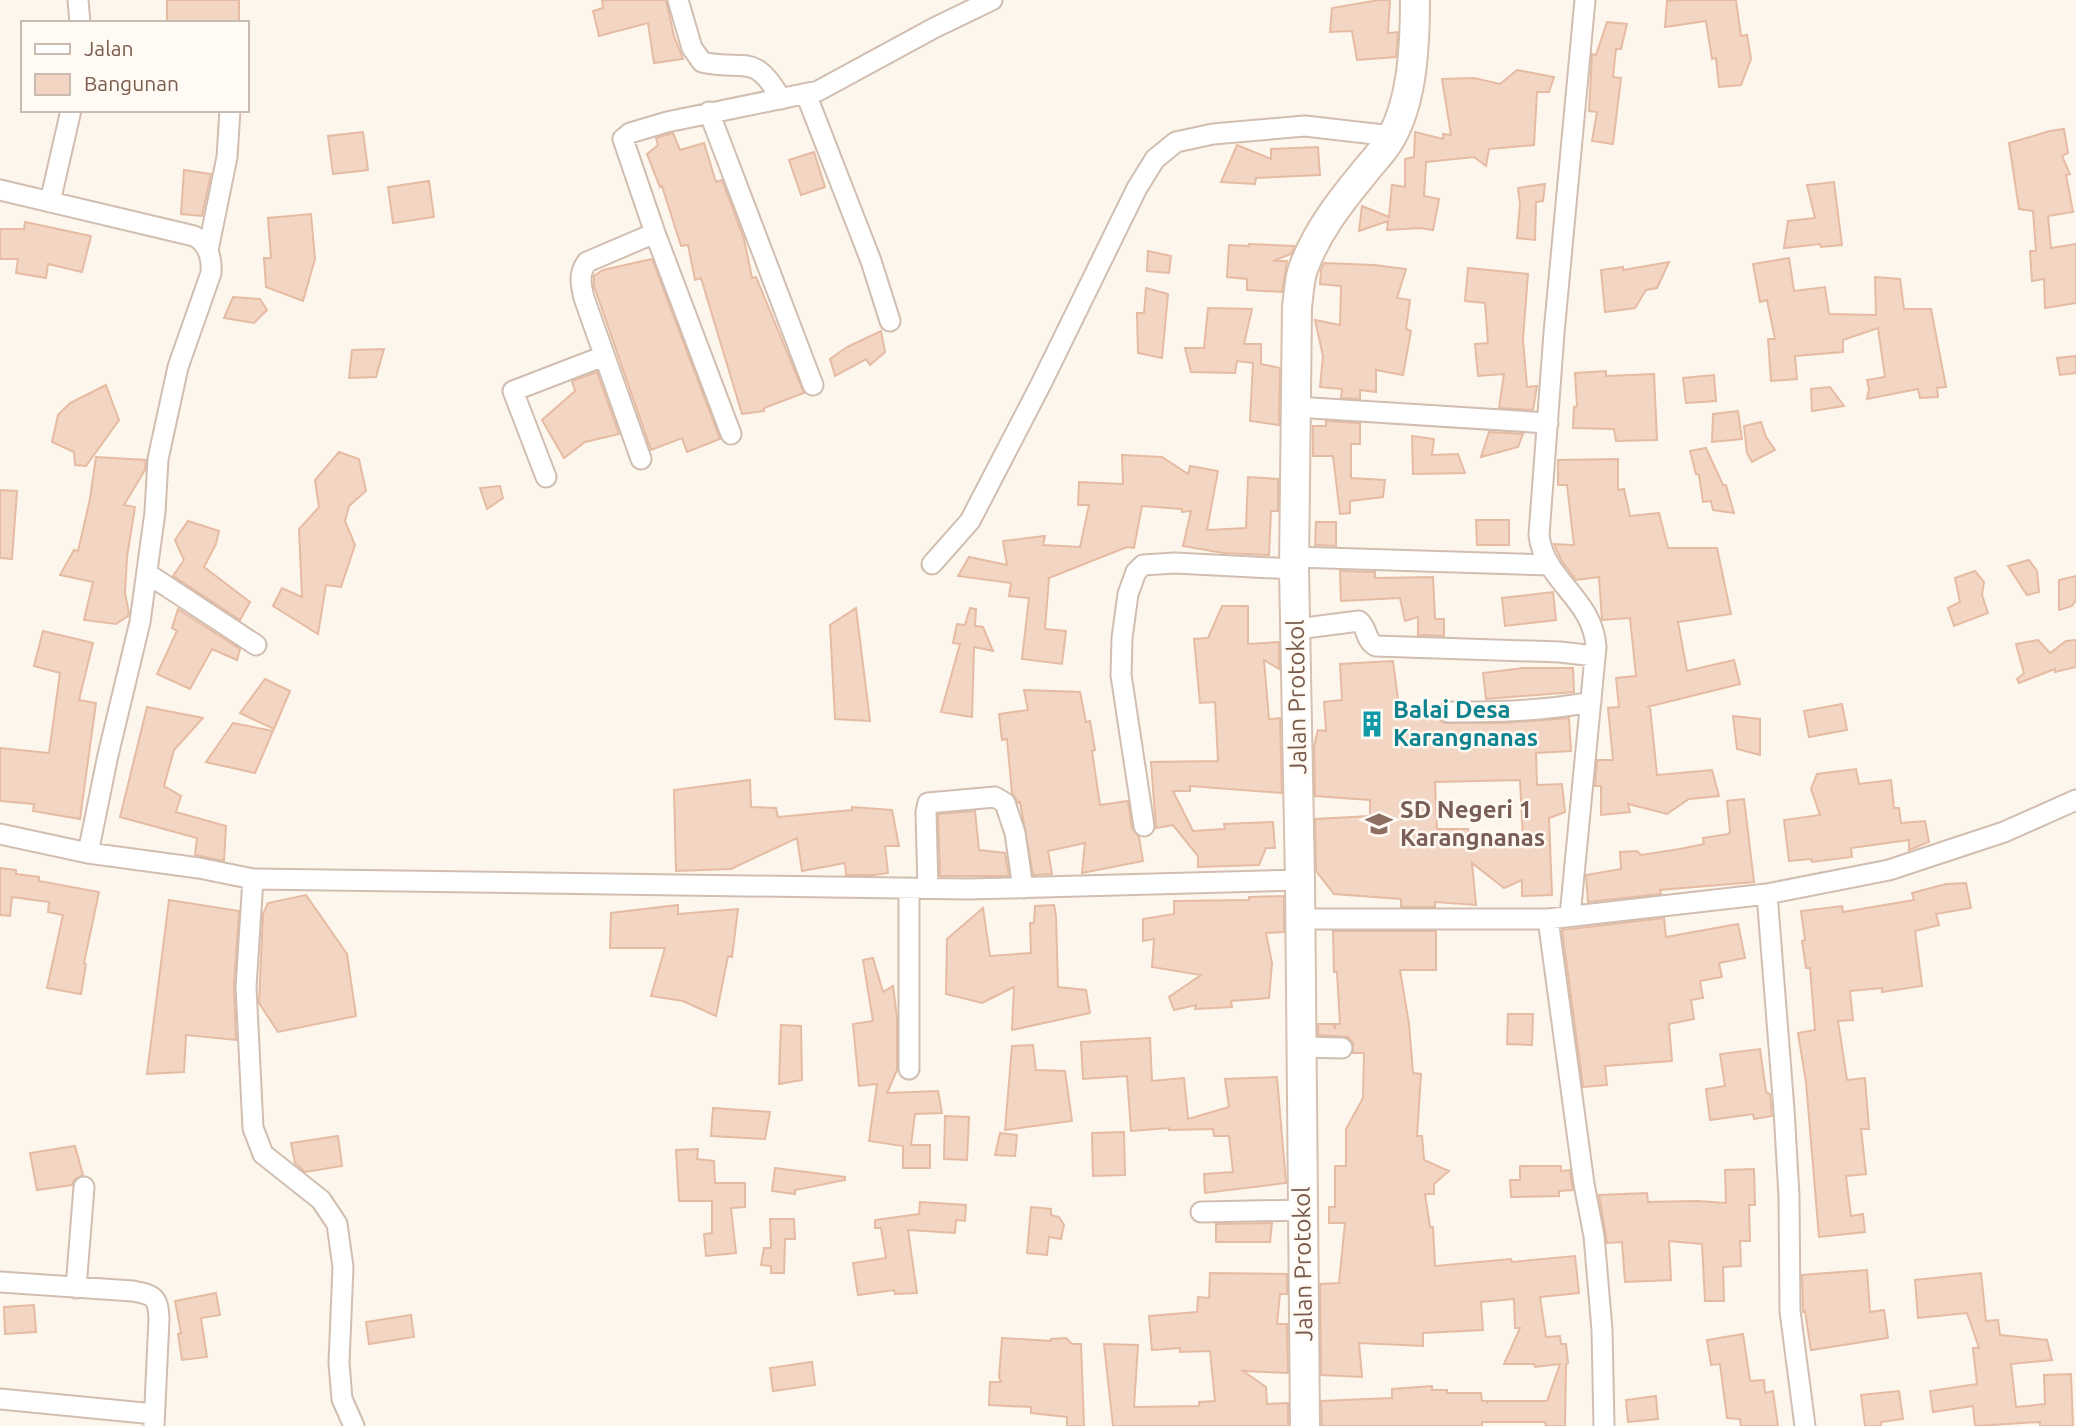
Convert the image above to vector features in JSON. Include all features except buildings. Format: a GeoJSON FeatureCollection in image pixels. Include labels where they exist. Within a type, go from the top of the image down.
{"type":"FeatureCollection","features":[{"type":"Feature","properties":{"kind":"street"},"geometry":{"type":"LineString","coordinates":[[78,0],[80,21]]}},
{"type":"Feature","properties":{"kind":"street"},"geometry":{"type":"LineString","coordinates":[[678,0],[692,48],[702,62],[716,66],[732,63],[748,65],[762,73],[781,99]]}},
{"type":"Feature","properties":{"kind":"street"},"geometry":{"type":"LineString","coordinates":[[731,433],[655,233],[623,139],[630,133],[709,112],[806,94],[836,82],[934,28],[992,0]]}},
{"type":"Feature","properties":{"kind":"street","name":"Jalan Protokol"},"geometry":{"type":"LineString","coordinates":[[1305,1426],[1297,629],[1294,563],[1297,306],[1303,271],[1315,242],[1338,205],[1392,136],[1403,107],[1411,70],[1415,37],[1415,0]]}},
{"type":"Feature","properties":{"kind":"street"},"geometry":{"type":"LineString","coordinates":[[1570,916],[1591,702],[1595,632],[1590,617],[1542,553],[1539,536],[1585,0]]}},
{"type":"Feature","properties":{"kind":"street"},"geometry":{"type":"LineString","coordinates":[[806,94],[871,261],[890,321]]}},
{"type":"Feature","properties":{"kind":"street"},"geometry":{"type":"LineString","coordinates":[[50,202],[71,112]]}},
{"type":"Feature","properties":{"kind":"street"},"geometry":{"type":"LineString","coordinates":[[88,853],[140,622],[155,512],[158,459],[178,367],[211,273],[208,250],[228,157],[230,112]]}},
{"type":"Feature","properties":{"kind":"street"},"geometry":{"type":"LineString","coordinates":[[709,112],[813,385]]}},
{"type":"Feature","properties":{"kind":"street"},"geometry":{"type":"LineString","coordinates":[[932,564],[970,521],[1137,188],[1155,159],[1176,142],[1260,128],[1305,126],[1392,136]]}},
{"type":"Feature","properties":{"kind":"street"},"geometry":{"type":"LineString","coordinates":[[0,190],[194,236],[199,238],[208,250]]}},
{"type":"Feature","properties":{"kind":"street"},"geometry":{"type":"LineString","coordinates":[[640,458],[584,298],[581,270],[587,262],[655,233]]}},
{"type":"Feature","properties":{"kind":"street"},"geometry":{"type":"LineString","coordinates":[[546,477],[513,391],[604,356]]}},
{"type":"Feature","properties":{"kind":"street"},"geometry":{"type":"LineString","coordinates":[[1296,407],[1548,423]]}},
{"type":"Feature","properties":{"kind":"street"},"geometry":{"type":"LineString","coordinates":[[1144,826],[1121,675],[1123,627],[1131,582],[1143,565],[1550,565]]}},
{"type":"Feature","properties":{"kind":"street"},"geometry":{"type":"LineString","coordinates":[[148,574],[256,645]]}},
{"type":"Feature","properties":{"kind":"street"},"geometry":{"type":"LineString","coordinates":[[1297,629],[1359,621],[1364,626],[1367,638],[1376,646],[1560,652],[1595,656]]}},
{"type":"Feature","properties":{"kind":"street"},"geometry":{"type":"LineString","coordinates":[[1449,712],[1532,710],[1591,702]]}},
{"type":"Feature","properties":{"kind":"street"},"geometry":{"type":"LineString","coordinates":[[909,1069],[918,888],[928,803],[995,797],[1005,803],[1015,833],[1023,888]]}},
{"type":"Feature","properties":{"kind":"street"},"geometry":{"type":"LineString","coordinates":[[1300,919],[1548,919],[1767,894],[1889,870],[2004,831],[2076,800]]}},
{"type":"Feature","properties":{"kind":"street"},"geometry":{"type":"LineString","coordinates":[[0,834],[88,853],[198,868],[253,879],[918,888],[1023,888],[1300,880]]}},
{"type":"Feature","properties":{"kind":"street"},"geometry":{"type":"LineString","coordinates":[[253,879],[246,987],[253,1128],[263,1154],[321,1200],[337,1224],[343,1267],[339,1363],[342,1399],[354,1426]]}},
{"type":"Feature","properties":{"kind":"street"},"geometry":{"type":"LineString","coordinates":[[1767,894],[1787,1159],[1790,1311],[1805,1426]]}},
{"type":"Feature","properties":{"kind":"street"},"geometry":{"type":"LineString","coordinates":[[1548,919],[1584,1184],[1594,1236],[1602,1330],[1604,1426]]}},
{"type":"Feature","properties":{"kind":"street"},"geometry":{"type":"LineString","coordinates":[[1302,1047],[1342,1048]]}},
{"type":"Feature","properties":{"kind":"street"},"geometry":{"type":"LineString","coordinates":[[76,1288],[84,1187]]}},
{"type":"Feature","properties":{"kind":"street"},"geometry":{"type":"LineString","coordinates":[[1201,1212],[1303,1210]]}},
{"type":"Feature","properties":{"kind":"street"},"geometry":{"type":"LineString","coordinates":[[0,1282],[148,1294],[155,1299],[159,1319],[154,1420],[0,1399]]}},
{"type":"Feature","properties":{"kind":"place","name":"Balai Desa Karangnanas"},"geometry":{"type":"Point","coordinates":[1372,724]}},
{"type":"Feature","properties":{"kind":"place","name":"SD Negeri 1 Karangnanas"},"geometry":{"type":"Point","coordinates":[1379,824]}}]}
